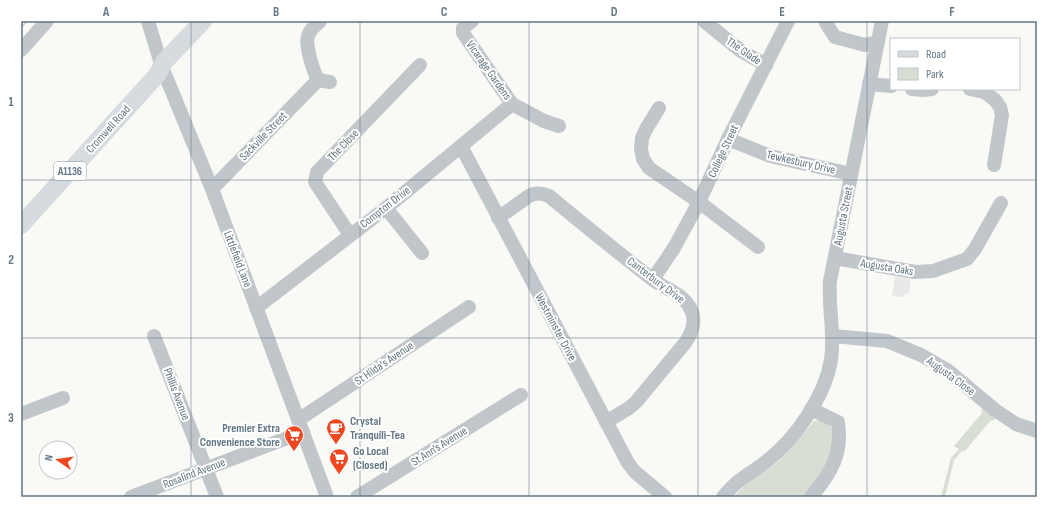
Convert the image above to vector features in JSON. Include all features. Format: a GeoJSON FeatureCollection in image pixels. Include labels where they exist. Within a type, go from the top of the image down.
{"type":"FeatureCollection","features":[{"type":"Feature","properties":{"kind":"main road","name":"A1136"},"geometry":{"type":"LineString","coordinates":[[162,67],[164,62],[203,21]]}},
{"type":"Feature","properties":{"kind":"main road","name":"Cromwell Road"},"geometry":{"type":"LineString","coordinates":[[21,225],[157,75],[162,67]]}},
{"type":"Feature","properties":{"kind":"street"},"geometry":{"type":"LineString","coordinates":[[21,50],[47,21]]}},
{"type":"Feature","properties":{"kind":"street","name":"Littlefield Lane"},"geometry":{"type":"LineString","coordinates":[[148,21],[162,67],[212,189],[327,497]]}},
{"type":"Feature","properties":{"kind":"street","name":"Sackville Street"},"geometry":{"type":"LineString","coordinates":[[212,189],[321,82],[315,73],[307,37],[311,29],[320,21]]}},
{"type":"Feature","properties":{"kind":"street","name":"Vicarage Gardens"},"geometry":{"type":"LineString","coordinates":[[472,21],[464,28],[463,33],[512,104],[544,121],[559,126]]}},
{"type":"Feature","properties":{"kind":"street","name":"The Glade"},"geometry":{"type":"LineString","coordinates":[[704,21],[741,51],[766,65]]}},
{"type":"Feature","properties":{"kind":"street","name":"College Street"},"geometry":{"type":"LineString","coordinates":[[653,279],[674,248],[699,202],[728,139],[788,21]]}},
{"type":"Feature","properties":{"kind":"street"},"geometry":{"type":"LineString","coordinates":[[826,21],[835,37],[865,45],[878,42]]}},
{"type":"Feature","properties":{"kind":"street","name":"Augusta Street"},"geometry":{"type":"LineString","coordinates":[[724,497],[732,486],[770,459],[791,437],[811,409],[823,386],[831,362],[833,336],[829,295],[851,174],[882,21]]}},
{"type":"Feature","properties":{"kind":"street","name":"The Close"},"geometry":{"type":"LineString","coordinates":[[350,235],[315,182],[317,172],[420,65]]}},
{"type":"Feature","properties":{"kind":"street"},"geometry":{"type":"LineString","coordinates":[[870,84],[890,86]]}},
{"type":"Feature","properties":{"kind":"street"},"geometry":{"type":"LineString","coordinates":[[975,90],[984,92],[990,96],[1000,107],[1002,115],[994,165]]}},
{"type":"Feature","properties":{"kind":"street","name":"Compton Drive"},"geometry":{"type":"LineString","coordinates":[[256,308],[386,208],[512,104]]}},
{"type":"Feature","properties":{"kind":"street"},"geometry":{"type":"LineString","coordinates":[[659,108],[642,138],[641,149],[643,159],[649,168],[699,202],[758,247]]}},
{"type":"Feature","properties":{"kind":"street","name":"Tewkesbury Drive"},"geometry":{"type":"LineString","coordinates":[[728,139],[770,156],[851,174]]}},
{"type":"Feature","properties":{"kind":"street","name":"Westminster Drive"},"geometry":{"type":"LineString","coordinates":[[461,146],[623,453],[635,472],[665,497]]}},
{"type":"Feature","properties":{"kind":"street","name":"Canterbury Drive"},"geometry":{"type":"LineString","coordinates":[[498,218],[528,196],[533,194],[544,194],[549,196],[653,279],[686,301],[690,307],[693,315],[692,330],[685,343],[636,402],[606,422]]}},
{"type":"Feature","properties":{"kind":"street","name":"Augusta Oaks"},"geometry":{"type":"LineString","coordinates":[[835,258],[915,272],[933,271],[967,259],[1001,203]]}},
{"type":"Feature","properties":{"kind":"street"},"geometry":{"type":"LineString","coordinates":[[386,208],[422,253]]}},
{"type":"Feature","properties":{"kind":"street","name":"St Hilda's Avenue"},"geometry":{"type":"LineString","coordinates":[[300,426],[469,307]]}},
{"type":"Feature","properties":{"kind":"street","name":"Phillis Avenue"},"geometry":{"type":"LineString","coordinates":[[154,336],[217,497]]}},
{"type":"Feature","properties":{"kind":"street","name":"Augusta Close"},"geometry":{"type":"LineString","coordinates":[[833,336],[887,341],[921,355],[948,370],[995,410],[1016,424],[1037,431]]}},
{"type":"Feature","properties":{"kind":"street","name":"St Ann's Avenue"},"geometry":{"type":"LineString","coordinates":[[357,497],[521,395]]}},
{"type":"Feature","properties":{"kind":"street"},"geometry":{"type":"LineString","coordinates":[[21,414],[63,398]]}},
{"type":"Feature","properties":{"kind":"street"},"geometry":{"type":"LineString","coordinates":[[811,409],[838,422],[840,431],[837,457],[830,472],[811,497]]}},
{"type":"Feature","properties":{"kind":"street","name":"Rosalind Avenue"},"geometry":{"type":"LineString","coordinates":[[130,497],[206,469],[300,426]]}},
{"type":"Feature","properties":{"kind":"shaded area"},"geometry":{"type":"Polygon","coordinates":[[[895,276],[911,279],[909,294],[905,293],[904,297],[892,296],[895,276]]]}},
{"type":"Feature","properties":{"kind":"green space"},"geometry":{"type":"Polygon","coordinates":[[[981,408],[996,419],[990,421],[965,451],[962,451],[954,460],[945,497],[941,497],[951,458],[959,449],[954,446],[982,413],[981,408]]]}},
{"type":"Feature","properties":{"kind":"green space"},"geometry":{"type":"Polygon","coordinates":[[[821,420],[832,429],[833,450],[820,478],[804,497],[734,497],[745,485],[785,455],[814,421],[821,420]]]}},
{"type":"Feature","properties":{"kind":"railway"},"geometry":{"type":"LineString","coordinates":[[21,25],[25,21]]}},
{"type":"Feature","properties":{"kind":"place","name":"Crystal Tranquili-Tea"},"geometry":{"type":"Point","coordinates":[336,445]}},
{"type":"Feature","properties":{"kind":"place","name":"Premier Extra Convenience Store"},"geometry":{"type":"Point","coordinates":[294,452]}},
{"type":"Feature","properties":{"kind":"place","name":"Go Local (Closed)"},"geometry":{"type":"Point","coordinates":[339,475]}}]}
